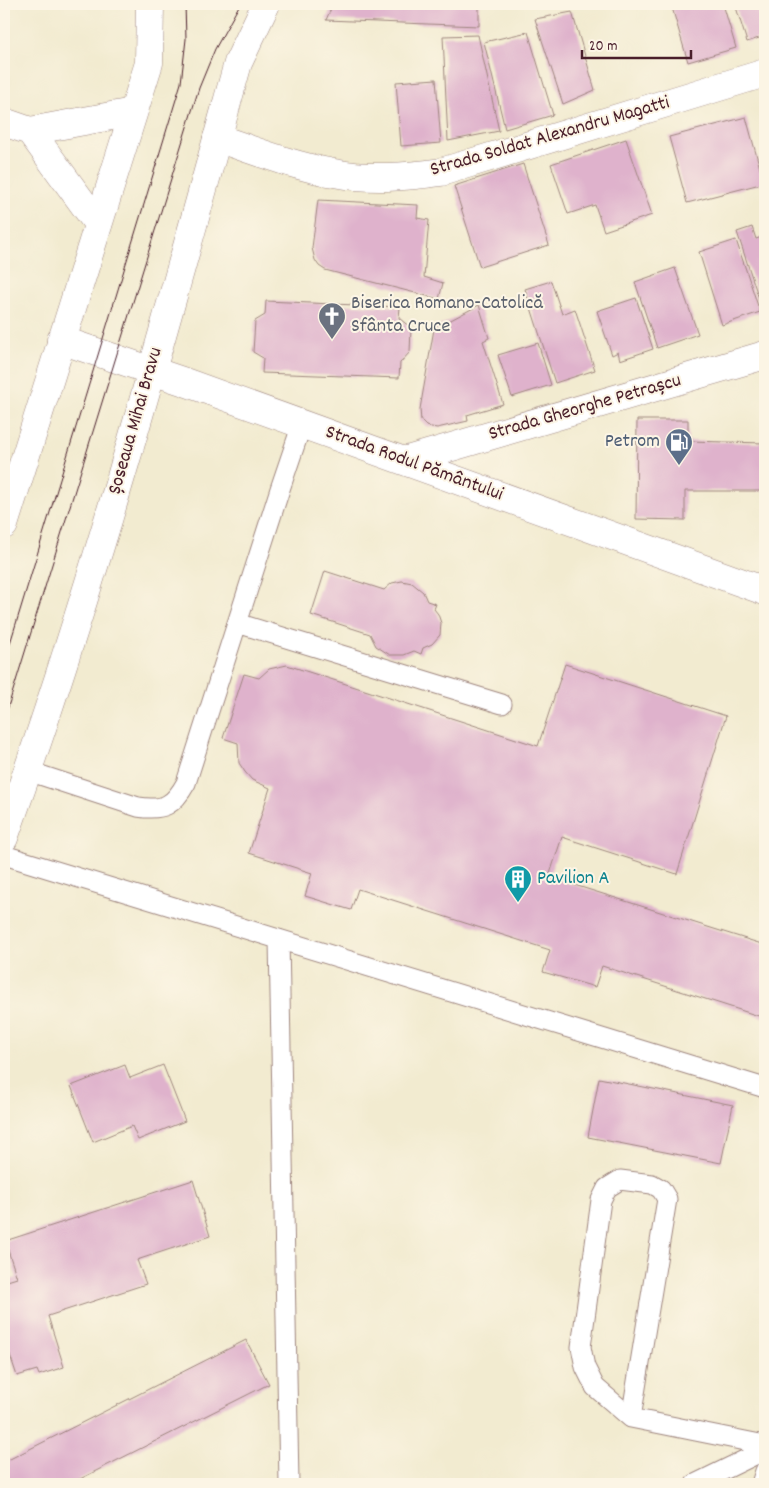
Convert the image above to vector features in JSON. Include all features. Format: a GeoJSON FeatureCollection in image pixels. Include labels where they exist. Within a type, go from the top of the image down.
{"type":"FeatureCollection","features":[{"type":"Feature","properties":{"kind":"street"},"geometry":{"type":"LineString","coordinates":[[149,63],[150,4]]}},
{"type":"Feature","properties":{"kind":"street"},"geometry":{"type":"LineString","coordinates":[[4,525],[134,112],[164,4]]}},
{"type":"Feature","properties":{"kind":"street"},"geometry":{"type":"LineString","coordinates":[[238,63],[251,4]]}},
{"type":"Feature","properties":{"kind":"street","name":"Șoseaua Mihai Bravu"},"geometry":{"type":"LineString","coordinates":[[4,838],[28,770],[122,470],[238,63],[266,4]]}},
{"type":"Feature","properties":{"kind":"street","name":"Strada Soldat Alexandru Magatti"},"geometry":{"type":"LineString","coordinates":[[217,138],[335,174],[404,177],[441,172],[765,73]]}},
{"type":"Feature","properties":{"kind":"street"},"geometry":{"type":"LineString","coordinates":[[4,122],[30,131],[134,112]]}},
{"type":"Feature","properties":{"kind":"street"},"geometry":{"type":"LineString","coordinates":[[30,131],[98,224]]}},
{"type":"Feature","properties":{"kind":"street","name":"Strada Rodul Pământului"},"geometry":{"type":"LineString","coordinates":[[61,340],[151,370],[765,591]]}},
{"type":"Feature","properties":{"kind":"street","name":"Strada Gheorghe Petrașcu"},"geometry":{"type":"LineString","coordinates":[[404,461],[765,355]]}},
{"type":"Feature","properties":{"kind":"lane"},"geometry":{"type":"LineString","coordinates":[[28,770],[138,807],[152,809],[169,804],[179,797],[186,783],[302,424]]}},
{"type":"Feature","properties":{"kind":"lane"},"geometry":{"type":"LineString","coordinates":[[237,623],[502,704]]}},
{"type":"Feature","properties":{"kind":"lane"},"geometry":{"type":"LineString","coordinates":[[4,855],[765,1088]]}},
{"type":"Feature","properties":{"kind":"lane"},"geometry":{"type":"LineString","coordinates":[[279,939],[289,1484]]}},
{"type":"Feature","properties":{"kind":"lane"},"geometry":{"type":"LineString","coordinates":[[631,1418],[667,1199],[661,1189],[652,1184],[620,1180],[607,1188],[601,1200],[581,1347],[585,1367],[596,1387],[631,1418],[765,1445]]}},
{"type":"Feature","properties":{"kind":"lane"},"geometry":{"type":"LineString","coordinates":[[695,1484],[765,1450]]}},
{"type":"Feature","properties":{"kind":"lane"},"geometry":{"type":"LineString","coordinates":[[761,1484],[765,1471]]}},
{"type":"Feature","properties":{"kind":"building"},"geometry":{"type":"Polygon","coordinates":[[[333,4],[479,4],[479,26],[326,20],[333,4]]]}},
{"type":"Feature","properties":{"kind":"building"},"geometry":{"type":"Polygon","coordinates":[[[671,4],[723,4],[736,48],[688,62],[671,4]]]}},
{"type":"Feature","properties":{"kind":"building"},"geometry":{"type":"Polygon","coordinates":[[[735,4],[765,4],[765,36],[747,42],[735,4]]]}},
{"type":"Feature","properties":{"kind":"building"},"geometry":{"type":"Polygon","coordinates":[[[572,12],[595,90],[563,104],[535,19],[572,12]]]}},
{"type":"Feature","properties":{"kind":"building"},"geometry":{"type":"Polygon","coordinates":[[[528,32],[553,115],[505,129],[484,42],[528,32]]]}},
{"type":"Feature","properties":{"kind":"building"},"geometry":{"type":"Polygon","coordinates":[[[478,35],[499,131],[448,141],[443,36],[478,35]]]}},
{"type":"Feature","properties":{"kind":"building"},"geometry":{"type":"Polygon","coordinates":[[[436,79],[441,143],[401,146],[396,82],[436,79]]]}},
{"type":"Feature","properties":{"kind":"building"},"geometry":{"type":"Polygon","coordinates":[[[746,117],[764,183],[687,203],[669,137],[746,117]]]}},
{"type":"Feature","properties":{"kind":"building"},"geometry":{"type":"Polygon","coordinates":[[[626,139],[652,215],[604,231],[595,205],[568,214],[551,164],[626,139]]]}},
{"type":"Feature","properties":{"kind":"building"},"geometry":{"type":"Polygon","coordinates":[[[523,164],[549,245],[480,267],[454,186],[523,164]]]}},
{"type":"Feature","properties":{"kind":"building"},"geometry":{"type":"Polygon","coordinates":[[[318,200],[418,205],[417,218],[429,220],[424,277],[443,283],[439,299],[325,270],[319,266],[315,260],[312,248],[318,200]]]}},
{"type":"Feature","properties":{"kind":"building"},"geometry":{"type":"Polygon","coordinates":[[[752,227],[756,239],[765,236],[765,310],[763,311],[737,232],[752,227]]]}},
{"type":"Feature","properties":{"kind":"building"},"geometry":{"type":"Polygon","coordinates":[[[736,240],[760,312],[722,325],[699,252],[736,240]]]}},
{"type":"Feature","properties":{"kind":"building"},"geometry":{"type":"Polygon","coordinates":[[[675,268],[698,334],[657,348],[635,282],[675,268]]]}},
{"type":"Feature","properties":{"kind":"building"},"geometry":{"type":"Polygon","coordinates":[[[551,281],[562,314],[575,309],[595,370],[555,383],[525,289],[551,281]]]}},
{"type":"Feature","properties":{"kind":"building"},"geometry":{"type":"Polygon","coordinates":[[[636,298],[653,349],[620,360],[618,352],[612,355],[597,311],[636,298]]]}},
{"type":"Feature","properties":{"kind":"building","name":"Biserica Romano-Catolică Sfânta Cruce"},"geometry":{"type":"Polygon","coordinates":[[[266,301],[400,307],[399,318],[411,328],[410,352],[400,363],[399,378],[262,373],[263,358],[253,352],[255,321],[265,315],[266,301]]]}},
{"type":"Feature","properties":{"kind":"building"},"geometry":{"type":"Polygon","coordinates":[[[479,305],[489,338],[483,341],[503,404],[467,415],[468,421],[437,428],[426,426],[421,421],[420,409],[434,329],[479,305]]]}},
{"type":"Feature","properties":{"kind":"building"},"geometry":{"type":"Polygon","coordinates":[[[538,343],[551,385],[512,397],[498,355],[538,343]]]}},
{"type":"Feature","properties":{"kind":"building","name":"Petrom"},"geometry":{"type":"Polygon","coordinates":[[[637,420],[688,420],[688,441],[765,443],[765,491],[685,491],[685,520],[636,519],[637,420]]]}},
{"type":"Feature","properties":{"kind":"building"},"geometry":{"type":"Polygon","coordinates":[[[325,571],[384,590],[392,583],[402,581],[412,583],[423,592],[427,601],[436,604],[434,609],[441,623],[440,635],[432,644],[423,648],[421,654],[414,651],[404,655],[390,655],[376,646],[370,634],[311,615],[325,571]]]}},
{"type":"Feature","properties":{"kind":"building"},"geometry":{"type":"Polygon","coordinates":[[[565,664],[726,716],[677,874],[562,837],[549,877],[765,945],[765,1018],[602,966],[595,987],[543,972],[550,950],[358,889],[351,910],[305,896],[312,873],[249,853],[270,788],[252,780],[239,763],[238,743],[223,738],[244,674],[259,678],[269,669],[287,665],[538,746],[565,664]]]}},
{"type":"Feature","properties":{"kind":"building"},"geometry":{"type":"Polygon","coordinates":[[[125,1065],[130,1078],[163,1065],[185,1121],[138,1140],[132,1126],[93,1142],[71,1086],[125,1065]]]}},
{"type":"Feature","properties":{"kind":"building"},"geometry":{"type":"Polygon","coordinates":[[[599,1078],[733,1105],[721,1163],[588,1137],[599,1078]]]}},
{"type":"Feature","properties":{"kind":"building"},"geometry":{"type":"Polygon","coordinates":[[[193,1180],[210,1236],[137,1260],[146,1284],[48,1316],[64,1367],[39,1375],[37,1370],[17,1376],[4,1337],[4,1282],[17,1278],[5,1241],[193,1180]]]}},
{"type":"Feature","properties":{"kind":"building"},"geometry":{"type":"Polygon","coordinates":[[[246,1340],[269,1384],[70,1484],[4,1484],[4,1462],[246,1340]]]}},
{"type":"Feature","properties":{"kind":"tram line"},"geometry":{"type":"LineString","coordinates":[[4,663],[181,83],[186,39],[185,4]]}},
{"type":"Feature","properties":{"kind":"tram line"},"geometry":{"type":"LineString","coordinates":[[4,720],[199,88],[215,49],[240,4]]}},
{"type":"Feature","properties":{"kind":"place","name":"Biserica Romano-Catolică Sfânta Cruce"},"geometry":{"type":"Point","coordinates":[332,340]}},
{"type":"Feature","properties":{"kind":"place","name":"Petrom"},"geometry":{"type":"Point","coordinates":[679,466]}},
{"type":"Feature","properties":{"kind":"place","name":"Pavilion A"},"geometry":{"type":"Point","coordinates":[518,903]}}]}
